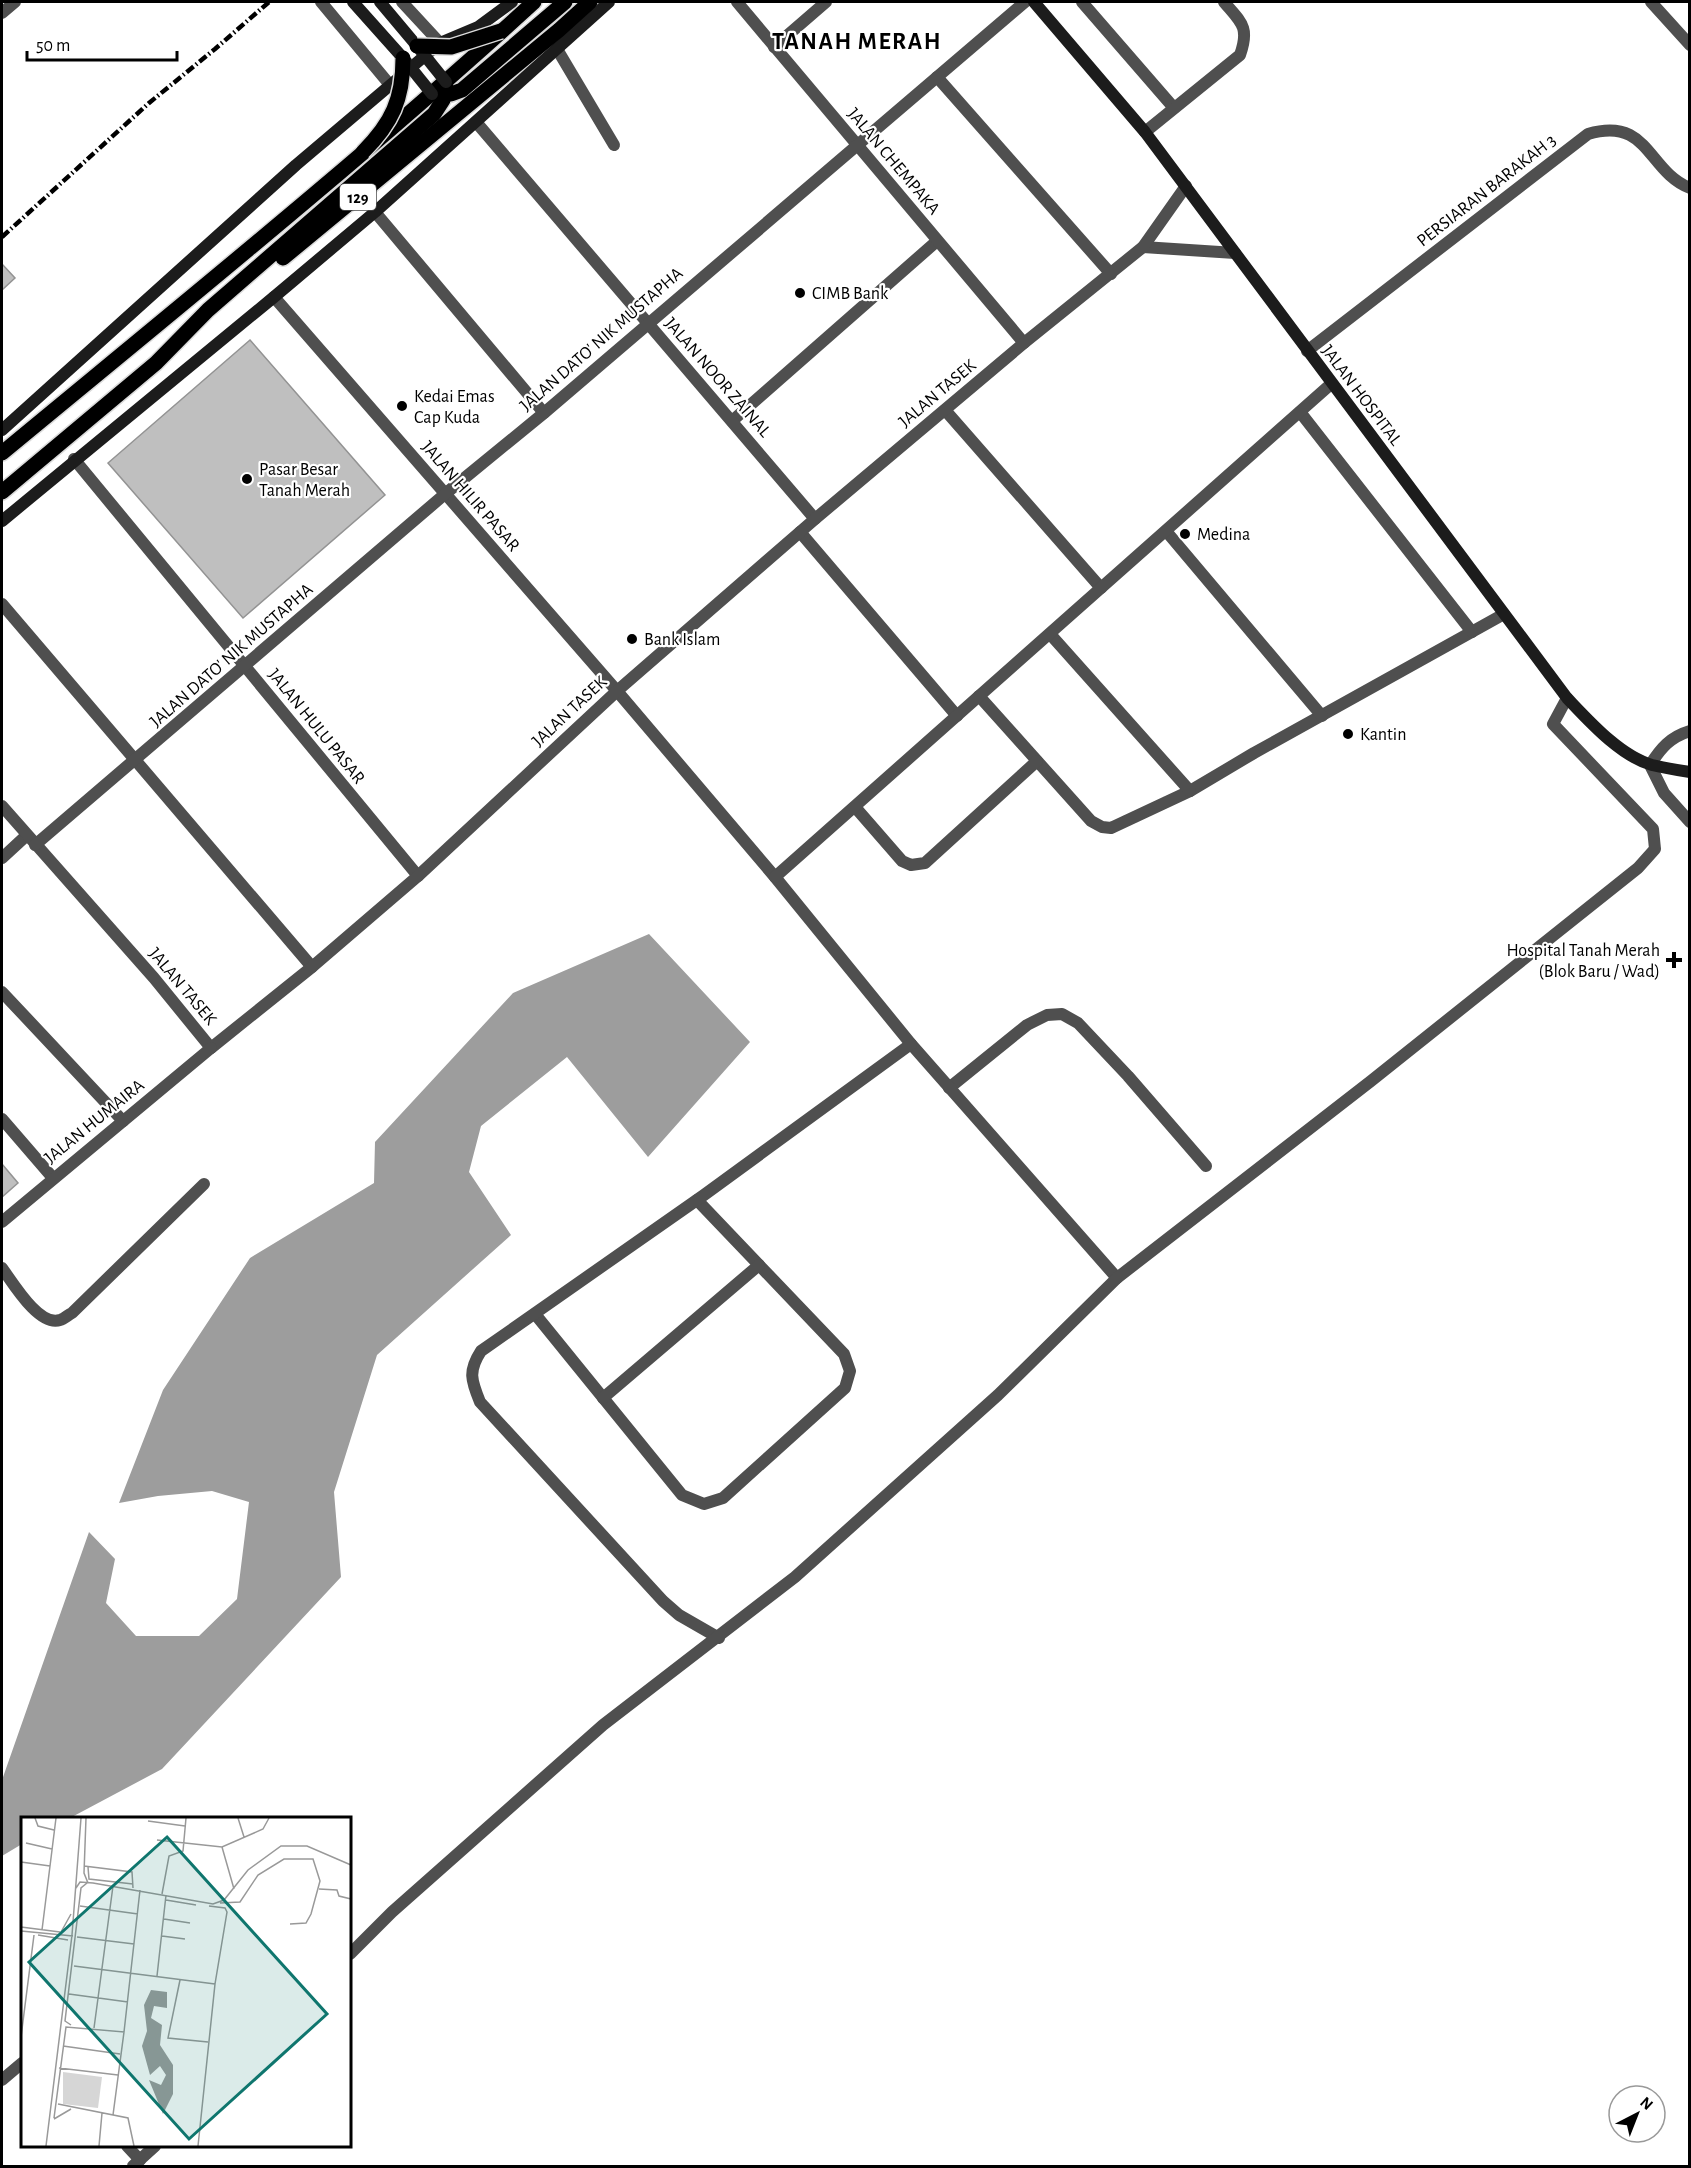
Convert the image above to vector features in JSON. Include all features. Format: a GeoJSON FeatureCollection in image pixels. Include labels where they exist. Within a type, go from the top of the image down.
{"type":"FeatureCollection","features":[{"type":"Feature","properties":{"kind":"main road"},"geometry":{"type":"LineString","coordinates":[[353,2],[402,58],[441,90],[457,93],[565,2]]}},
{"type":"Feature","properties":{"kind":"main road"},"geometry":{"type":"LineString","coordinates":[[2,492],[156,363],[208,310],[440,107],[441,90],[417,46],[380,2]]}},
{"type":"Feature","properties":{"kind":"main road"},"geometry":{"type":"LineString","coordinates":[[2,430],[296,165],[440,43],[478,27],[512,2]]}},
{"type":"Feature","properties":{"kind":"main road"},"geometry":{"type":"LineString","coordinates":[[2,453],[246,253],[363,152],[441,90],[534,2]]}},
{"type":"Feature","properties":{"kind":"main road","name":"129"},"geometry":{"type":"LineString","coordinates":[[156,363],[498,81],[590,2]]}},
{"type":"Feature","properties":{"kind":"main road"},"geometry":{"type":"LineString","coordinates":[[2,520],[375,212],[609,2]]}},
{"type":"Feature","properties":{"kind":"main road","name":"JALAN HOSPITAL"},"geometry":{"type":"LineString","coordinates":[[1034,2],[1145,132],[1567,698],[1596,728],[1627,752],[1650,765],[1689,772]]}},
{"type":"Feature","properties":{"kind":"main road"},"geometry":{"type":"LineString","coordinates":[[417,46],[451,47],[501,31]]}},
{"type":"Feature","properties":{"kind":"main road"},"geometry":{"type":"LineString","coordinates":[[363,152],[378,137],[399,100],[403,80],[402,58]]}},
{"type":"Feature","properties":{"kind":"street"},"geometry":{"type":"LineString","coordinates":[[2,13],[15,2]]}},
{"type":"Feature","properties":{"kind":"street"},"geometry":{"type":"LineString","coordinates":[[321,2],[390,85]]}},
{"type":"Feature","properties":{"kind":"street"},"geometry":{"type":"LineString","coordinates":[[402,2],[440,43]]}},
{"type":"Feature","properties":{"kind":"street","name":"JALAN CHEMPAKA"},"geometry":{"type":"LineString","coordinates":[[737,2],[1024,343]]}},
{"type":"Feature","properties":{"kind":"street"},"geometry":{"type":"LineString","coordinates":[[774,47],[826,2]]}},
{"type":"Feature","properties":{"kind":"street","name":"JALAN DATO' NIK MUSTAPHA"},"geometry":{"type":"LineString","coordinates":[[35,845],[1025,2]]}},
{"type":"Feature","properties":{"kind":"street"},"geometry":{"type":"LineString","coordinates":[[1082,2],[1174,108]]}},
{"type":"Feature","properties":{"kind":"street"},"geometry":{"type":"LineString","coordinates":[[1145,132],[1240,55],[1246,39],[1241,21],[1224,2]]}},
{"type":"Feature","properties":{"kind":"street"},"geometry":{"type":"LineString","coordinates":[[1651,2],[1689,45]]}},
{"type":"Feature","properties":{"kind":"street"},"geometry":{"type":"LineString","coordinates":[[557,49],[614,145]]}},
{"type":"Feature","properties":{"kind":"street"},"geometry":{"type":"LineString","coordinates":[[938,77],[1111,274]]}},
{"type":"Feature","properties":{"kind":"street","name":"JALAN NOOR ZAINAL"},"geometry":{"type":"LineString","coordinates":[[476,122],[814,519]]}},
{"type":"Feature","properties":{"kind":"street","name":"PERSIARAN BARAKAH 3"},"geometry":{"type":"LineString","coordinates":[[1307,351],[1588,134],[1604,129],[1622,131],[1638,140],[1680,184],[1689,188]]}},
{"type":"Feature","properties":{"kind":"street","name":"JALAN TASEK"},"geometry":{"type":"LineString","coordinates":[[2,806],[154,978],[211,1048],[312,967],[418,876],[617,691],[814,519],[1024,343],[1143,248],[1186,186]]}},
{"type":"Feature","properties":{"kind":"street"},"geometry":{"type":"LineString","coordinates":[[375,212],[544,413]]}},
{"type":"Feature","properties":{"kind":"street"},"geometry":{"type":"LineString","coordinates":[[732,421],[938,241]]}},
{"type":"Feature","properties":{"kind":"street"},"geometry":{"type":"LineString","coordinates":[[1143,248],[1235,253]]}},
{"type":"Feature","properties":{"kind":"street","name":"JALAN HILIR PASAR"},"geometry":{"type":"LineString","coordinates":[[274,297],[617,691],[775,877],[911,1044],[1117,1278]]}},
{"type":"Feature","properties":{"kind":"street"},"geometry":{"type":"LineString","coordinates":[[775,877],[1331,384]]}},
{"type":"Feature","properties":{"kind":"street"},"geometry":{"type":"LineString","coordinates":[[945,410],[1101,588]]}},
{"type":"Feature","properties":{"kind":"street"},"geometry":{"type":"LineString","coordinates":[[1300,412],[1472,632]]}},
{"type":"Feature","properties":{"kind":"street","name":"JALAN HULU PASAR"},"geometry":{"type":"LineString","coordinates":[[74,459],[418,876]]}},
{"type":"Feature","properties":{"kind":"street"},"geometry":{"type":"LineString","coordinates":[[1166,531],[1322,716]]}},
{"type":"Feature","properties":{"kind":"street"},"geometry":{"type":"LineString","coordinates":[[800,532],[957,716]]}},
{"type":"Feature","properties":{"kind":"street"},"geometry":{"type":"LineString","coordinates":[[2,604],[312,967]]}},
{"type":"Feature","properties":{"kind":"street"},"geometry":{"type":"LineString","coordinates":[[979,696],[1090,821],[1102,827],[1111,828],[1190,791],[1504,614]]}},
{"type":"Feature","properties":{"kind":"street"},"geometry":{"type":"LineString","coordinates":[[1050,634],[1190,791]]}},
{"type":"Feature","properties":{"kind":"street"},"geometry":{"type":"LineString","coordinates":[[351,1953],[392,1912],[603,1725],[719,1638],[795,1577],[981,1410],[1117,1278],[1390,1067],[1638,868],[1655,849],[1653,829],[1631,803],[1553,724],[1567,698]]}},
{"type":"Feature","properties":{"kind":"street"},"geometry":{"type":"LineString","coordinates":[[1689,731],[1676,735],[1660,749],[1650,765],[1664,793],[1689,822]]}},
{"type":"Feature","properties":{"kind":"street"},"geometry":{"type":"LineString","coordinates":[[855,807],[902,861],[911,865],[925,863],[1037,761]]}},
{"type":"Feature","properties":{"kind":"street"},"geometry":{"type":"LineString","coordinates":[[2,858],[27,835]]}},
{"type":"Feature","properties":{"kind":"street"},"geometry":{"type":"LineString","coordinates":[[2,992],[123,1121]]}},
{"type":"Feature","properties":{"kind":"street"},"geometry":{"type":"LineString","coordinates":[[949,1088],[1027,1025],[1047,1016],[1062,1014],[1078,1023],[1206,1166]]}},
{"type":"Feature","properties":{"kind":"street"},"geometry":{"type":"LineString","coordinates":[[719,1638],[679,1615],[663,1601],[480,1402],[471,1382],[472,1365],[481,1351],[697,1200],[911,1044]]}},
{"type":"Feature","properties":{"kind":"street","name":"JALAN HUMAIRA"},"geometry":{"type":"LineString","coordinates":[[2,1222],[211,1048]]}},
{"type":"Feature","properties":{"kind":"street"},"geometry":{"type":"LineString","coordinates":[[2,1119],[53,1178]]}},
{"type":"Feature","properties":{"kind":"street"},"geometry":{"type":"LineString","coordinates":[[2,1268],[37,1313],[48,1321],[60,1320],[72,1312],[204,1184]]}},
{"type":"Feature","properties":{"kind":"street"},"geometry":{"type":"LineString","coordinates":[[535,1314],[682,1495],[704,1503],[723,1498],[845,1388],[850,1371],[844,1354],[697,1200]]}},
{"type":"Feature","properties":{"kind":"street"},"geometry":{"type":"LineString","coordinates":[[603,1398],[759,1265]]}},
{"type":"Feature","properties":{"kind":"street"},"geometry":{"type":"LineString","coordinates":[[2,2080],[21,2064]]}},
{"type":"Feature","properties":{"kind":"street"},"geometry":{"type":"LineString","coordinates":[[128,2147],[137,2163],[153,2147]]}},
{"type":"Feature","properties":{"kind":"shaded area"},"geometry":{"type":"Polygon","coordinates":[[[649,934],[750,1042],[648,1157],[567,1057],[481,1126],[469,1172],[511,1235],[377,1355],[334,1492],[341,1577],[162,1769],[72,1817],[21,1817],[21,1845],[2,1856],[2,1780],[89,1532],[115,1559],[106,1603],[136,1636],[199,1636],[237,1599],[249,1502],[212,1491],[158,1496],[119,1503],[163,1390],[250,1258],[374,1183],[375,1142],[513,993],[649,934]]]}},
{"type":"Feature","properties":{"kind":"building"},"geometry":{"type":"Polygon","coordinates":[[[2,264],[15,278],[2,290],[2,264]]]}},
{"type":"Feature","properties":{"kind":"building","name":"Pasar Besar Tanah Merah"},"geometry":{"type":"Polygon","coordinates":[[[250,340],[385,495],[243,618],[108,463],[250,340]]]}},
{"type":"Feature","properties":{"kind":"building"},"geometry":{"type":"Polygon","coordinates":[[[2,1164],[18,1183],[2,1197],[2,1164]]]}},
{"type":"Feature","properties":{"kind":"railway"},"geometry":{"type":"LineString","coordinates":[[2,237],[149,103],[269,2]]}},
{"type":"Feature","properties":{"kind":"place","name":"CIMB Bank"},"geometry":{"type":"Point","coordinates":[800,293]}},
{"type":"Feature","properties":{"kind":"place","name":"Kedai Emas Cap Kuda"},"geometry":{"type":"Point","coordinates":[402,406]}},
{"type":"Feature","properties":{"kind":"place","name":"Pasar Besar Tanah Merah"},"geometry":{"type":"Point","coordinates":[247,479]}},
{"type":"Feature","properties":{"kind":"place","name":"Medina"},"geometry":{"type":"Point","coordinates":[1185,534]}},
{"type":"Feature","properties":{"kind":"place","name":"Bank Islam"},"geometry":{"type":"Point","coordinates":[632,639]}},
{"type":"Feature","properties":{"kind":"place","name":"Kantin"},"geometry":{"type":"Point","coordinates":[1348,734]}},
{"type":"Feature","properties":{"kind":"place","name":"Hospital Tanah Merah (Blok Baru / Wad)"},"geometry":{"type":"Point","coordinates":[1674,960]}},
{"type":"Feature","properties":{"kind":"district","name":"TANAH MERAH"},"geometry":{"type":"Point","coordinates":[857,41]}}]}
